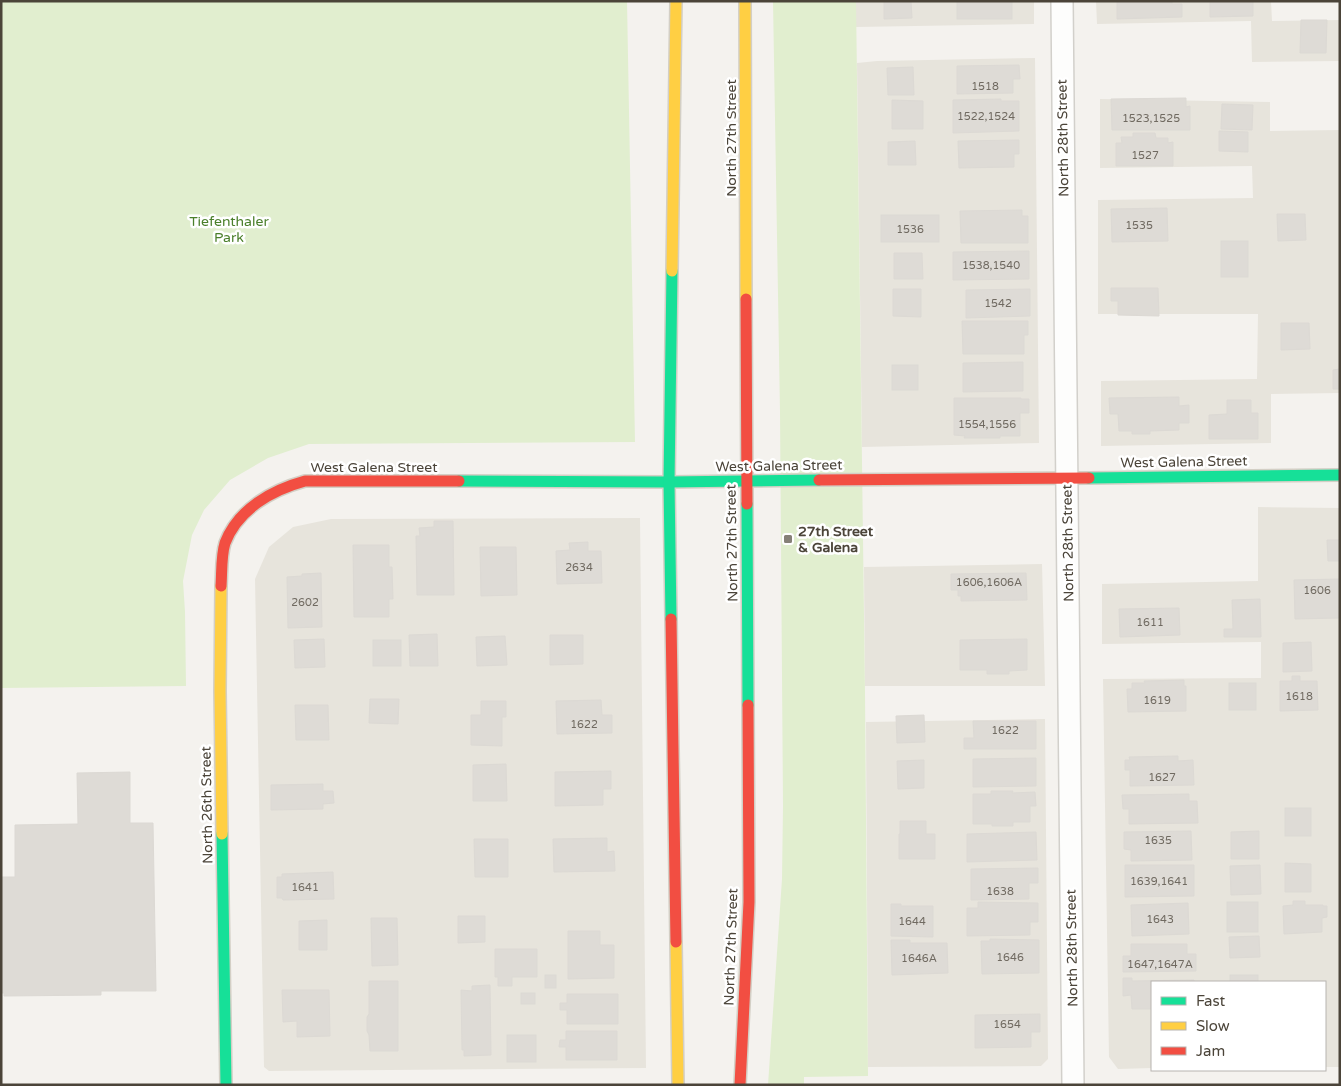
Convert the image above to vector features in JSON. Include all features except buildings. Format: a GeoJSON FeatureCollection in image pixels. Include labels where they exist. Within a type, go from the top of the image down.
{"type":"FeatureCollection","features":[{"type":"Feature","properties":{"kind":"main road"},"geometry":{"type":"LineString","coordinates":[[676,1],[669,482],[678,1085]]}},
{"type":"Feature","properties":{"kind":"main road","name":"North 27th Street"},"geometry":{"type":"LineString","coordinates":[[740,1085],[749,902],[745,1]]}},
{"type":"Feature","properties":{"kind":"main road","name":"West Galena Street"},"geometry":{"type":"LineString","coordinates":[[234,527],[248,510],[269,495],[287,486],[305,481],[669,482],[1340,475]]}},
{"type":"Feature","properties":{"kind":"main road","name":"North 26th Street"},"geometry":{"type":"LineString","coordinates":[[226,1085],[220,604],[225,544],[234,527]]}},
{"type":"Feature","properties":{"kind":"street","name":"North 28th Street"},"geometry":{"type":"LineString","coordinates":[[1062,1],[1073,1085]]}},
{"type":"Feature","properties":{"kind":"shaded area"},"geometry":{"type":"Polygon","coordinates":[[[856,1],[1034,1],[1034,24],[856,27],[856,1]]]}},
{"type":"Feature","properties":{"kind":"shaded area"},"geometry":{"type":"Polygon","coordinates":[[[1096,1],[1271,1],[1272,21],[1340,20],[1340,61],[1252,62],[1251,21],[1097,24],[1096,1]]]}},
{"type":"Feature","properties":{"kind":"shaded area"},"geometry":{"type":"Polygon","coordinates":[[[1035,58],[1039,443],[862,447],[857,63],[1035,58]]]}},
{"type":"Feature","properties":{"kind":"shaded area"},"geometry":{"type":"Polygon","coordinates":[[[1100,99],[1270,102],[1270,131],[1340,130],[1340,393],[1271,394],[1271,443],[1101,446],[1101,381],[1257,379],[1258,314],[1098,314],[1098,200],[1253,198],[1252,166],[1100,168],[1100,99]]]}},
{"type":"Feature","properties":{"kind":"shaded area"},"geometry":{"type":"Polygon","coordinates":[[[1258,507],[1340,508],[1340,1067],[1326,1067],[1326,981],[1151,981],[1151,1068],[1118,1069],[1109,1057],[1103,679],[1261,678],[1261,642],[1102,644],[1102,584],[1258,581],[1258,507]]]}},
{"type":"Feature","properties":{"kind":"shaded area"},"geometry":{"type":"Polygon","coordinates":[[[640,518],[646,1068],[269,1071],[264,1067],[255,579],[269,547],[293,527],[331,519],[640,518]]]}},
{"type":"Feature","properties":{"kind":"shaded area"},"geometry":{"type":"Polygon","coordinates":[[[1042,564],[1045,686],[865,686],[864,567],[1042,564]]]}},
{"type":"Feature","properties":{"kind":"shaded area"},"geometry":{"type":"Polygon","coordinates":[[[1045,719],[1048,1059],[1041,1066],[868,1067],[866,722],[1045,719]]]}},
{"type":"Feature","properties":{"kind":"green space","name":"Tiefenthaler Park"},"geometry":{"type":"Polygon","coordinates":[[[1,1],[627,1],[635,442],[309,444],[268,458],[230,480],[204,510],[192,535],[183,581],[186,686],[1,688],[1,1]]]}},
{"type":"Feature","properties":{"kind":"green space"},"geometry":{"type":"Polygon","coordinates":[[[773,1],[856,1],[868,1076],[804,1077],[804,1085],[768,1085],[782,879],[783,806],[780,412],[773,1]]]}},
{"type":"Feature","properties":{"kind":"traffic: fast"},"geometry":{"type":"LineString","coordinates":[[671,619],[669,482],[672,271]]}},
{"type":"Feature","properties":{"kind":"traffic: fast"},"geometry":{"type":"LineString","coordinates":[[1089,478],[1340,475]]}},
{"type":"Feature","properties":{"kind":"traffic: fast"},"geometry":{"type":"LineString","coordinates":[[459,481],[669,482],[819,480]]}},
{"type":"Feature","properties":{"kind":"traffic: fast"},"geometry":{"type":"LineString","coordinates":[[747,504],[748,705]]}},
{"type":"Feature","properties":{"kind":"traffic: fast"},"geometry":{"type":"LineString","coordinates":[[222,834],[226,1085]]}},
{"type":"Feature","properties":{"kind":"traffic: slow"},"geometry":{"type":"LineString","coordinates":[[672,271],[676,1]]}},
{"type":"Feature","properties":{"kind":"traffic: slow"},"geometry":{"type":"LineString","coordinates":[[745,1],[746,299]]}},
{"type":"Feature","properties":{"kind":"traffic: slow"},"geometry":{"type":"LineString","coordinates":[[221,586],[222,834]]}},
{"type":"Feature","properties":{"kind":"traffic: slow"},"geometry":{"type":"LineString","coordinates":[[676,942],[678,1085]]}},
{"type":"Feature","properties":{"kind":"traffic: jam"},"geometry":{"type":"LineString","coordinates":[[746,299],[747,504]]}},
{"type":"Feature","properties":{"kind":"traffic: jam"},"geometry":{"type":"LineString","coordinates":[[819,480],[1089,478]]}},
{"type":"Feature","properties":{"kind":"traffic: jam"},"geometry":{"type":"LineString","coordinates":[[221,586],[222,559],[225,543],[231,531],[247,511],[280,490],[305,481],[459,481]]}},
{"type":"Feature","properties":{"kind":"traffic: jam"},"geometry":{"type":"LineString","coordinates":[[671,619],[676,942]]}},
{"type":"Feature","properties":{"kind":"traffic: jam"},"geometry":{"type":"LineString","coordinates":[[740,1085],[749,902],[748,705]]}},
{"type":"Feature","properties":{"kind":"place","name":"27th Street & Galena"},"geometry":{"type":"Point","coordinates":[788,539]}}]}
